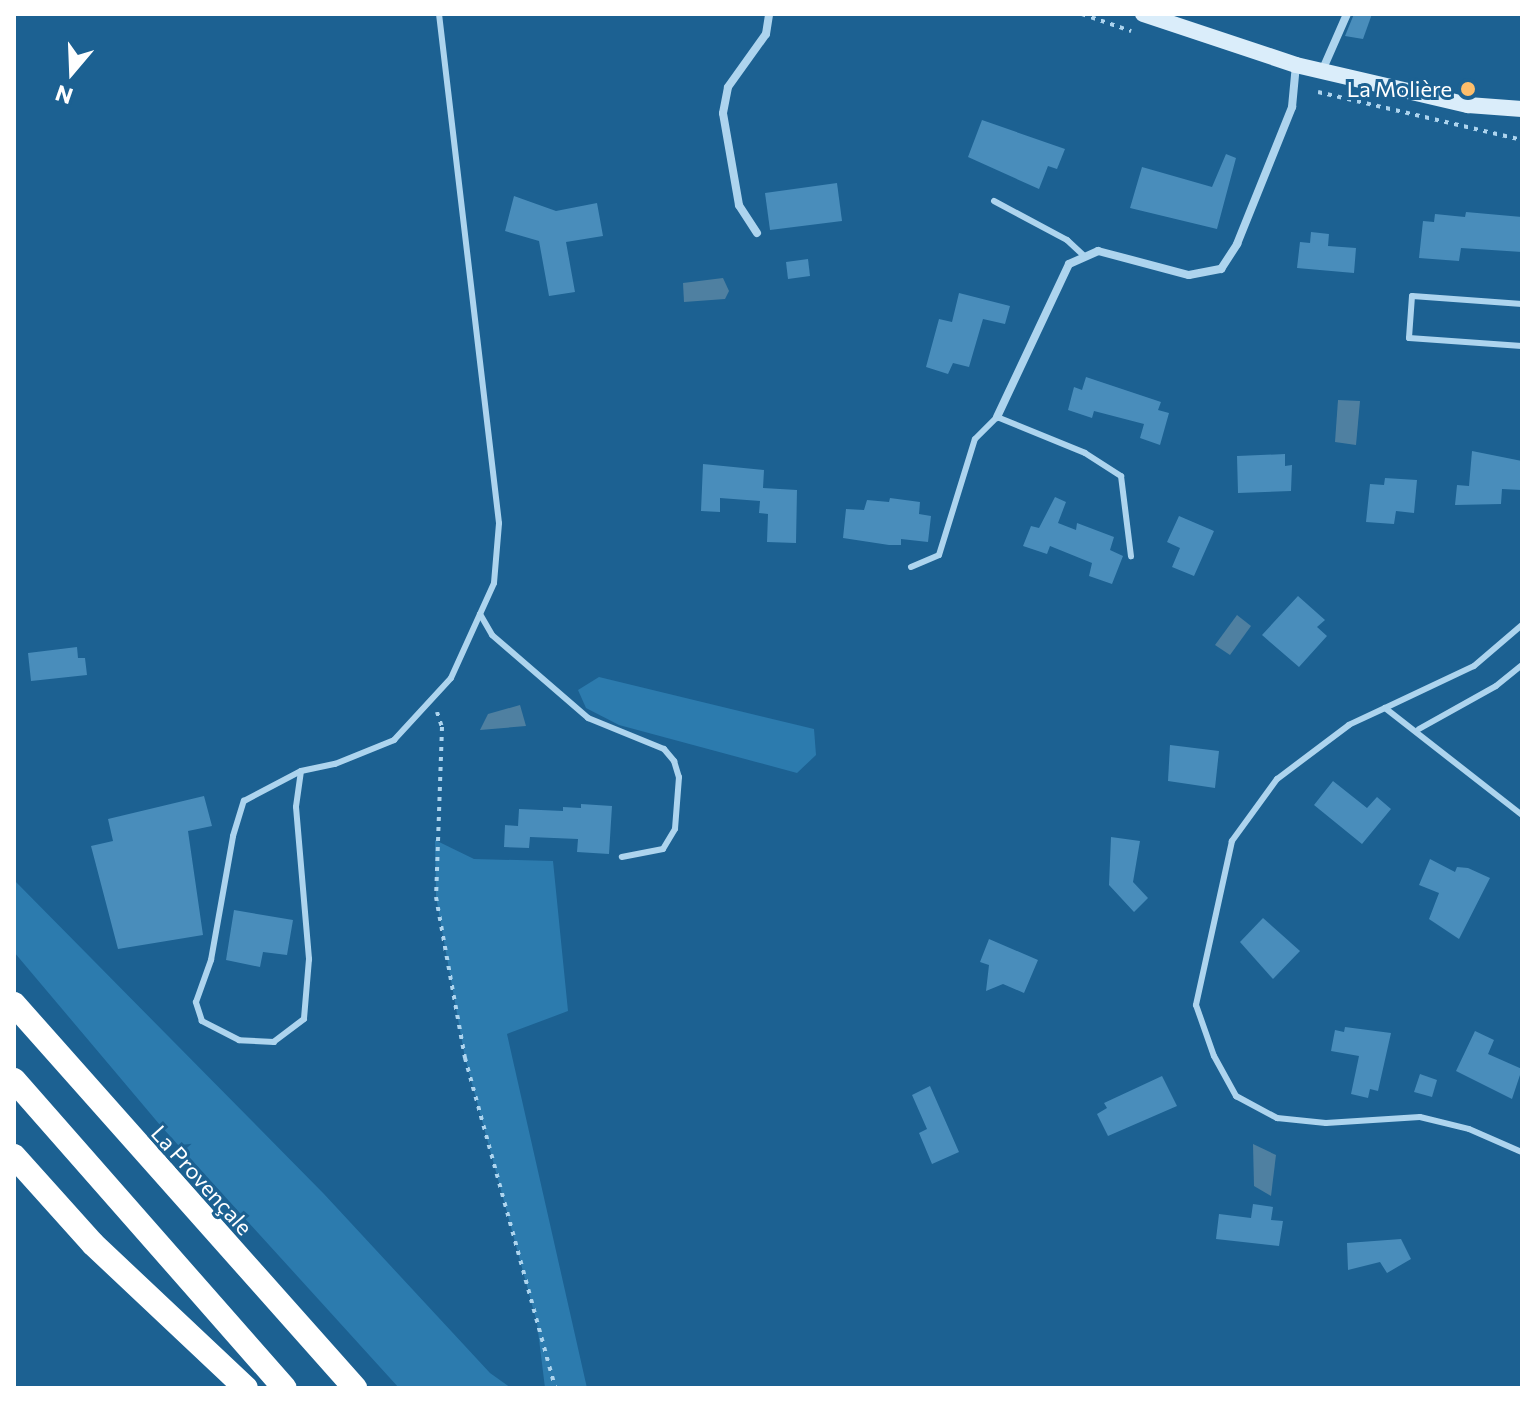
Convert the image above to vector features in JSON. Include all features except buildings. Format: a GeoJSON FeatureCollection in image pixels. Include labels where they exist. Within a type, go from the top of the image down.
{"type":"FeatureCollection","features":[{"type":"Feature","properties":{"kind":"highway","name":"La Provençale"},"geometry":{"type":"LineString","coordinates":[[14,1004],[355,1388]]}},
{"type":"Feature","properties":{"kind":"highway"},"geometry":{"type":"LineString","coordinates":[[14,1080],[285,1388]]}},
{"type":"Feature","properties":{"kind":"highway"},"geometry":{"type":"LineString","coordinates":[[14,1156],[93,1244],[246,1388]]}},
{"type":"Feature","properties":{"kind":"main road"},"geometry":{"type":"LineString","coordinates":[[1143,14],[1296,65],[1468,105],[1522,109]]}},
{"type":"Feature","properties":{"kind":"street"},"geometry":{"type":"LineString","coordinates":[[757,233],[739,205],[723,113],[728,87],[766,34],[769,14]]}},
{"type":"Feature","properties":{"kind":"street"},"geometry":{"type":"LineString","coordinates":[[1322,71],[1347,14]]}},
{"type":"Feature","properties":{"kind":"street"},"geometry":{"type":"LineString","coordinates":[[997,417],[1069,264],[1098,251],[1189,275],[1221,269],[1237,244],[1292,107],[1296,65]]}},
{"type":"Feature","properties":{"kind":"lane"},"geometry":{"type":"LineString","coordinates":[[301,771],[296,807],[309,959],[304,1019],[274,1042],[239,1040],[202,1021],[196,1002],[211,960],[233,836],[244,801],[301,771],[335,764],[394,740],[451,678],[494,583],[499,523],[439,14]]}},
{"type":"Feature","properties":{"kind":"lane"},"geometry":{"type":"LineString","coordinates":[[994,201],[1067,240],[1085,257]]}},
{"type":"Feature","properties":{"kind":"lane"},"geometry":{"type":"LineString","coordinates":[[1522,304],[1412,296],[1409,338],[1522,346]]}},
{"type":"Feature","properties":{"kind":"lane"},"geometry":{"type":"LineString","coordinates":[[911,567],[939,555],[975,439],[997,417],[1085,453],[1121,476],[1131,556]]}},
{"type":"Feature","properties":{"kind":"lane"},"geometry":{"type":"LineString","coordinates":[[480,614],[500,642],[588,718],[664,749],[674,761],[679,777],[675,829],[663,849],[622,857]]}},
{"type":"Feature","properties":{"kind":"lane"},"geometry":{"type":"LineString","coordinates":[[1522,625],[1474,666],[1349,725],[1277,779],[1232,841],[1196,1005],[1214,1056],[1236,1096],[1277,1118],[1326,1123],[1420,1117],[1469,1129],[1522,1152]]}},
{"type":"Feature","properties":{"kind":"lane"},"geometry":{"type":"LineString","coordinates":[[1419,729],[1496,686],[1522,665]]}},
{"type":"Feature","properties":{"kind":"lane"},"geometry":{"type":"LineString","coordinates":[[1385,708],[1419,729],[1522,815]]}},
{"type":"Feature","properties":{"kind":"path"},"geometry":{"type":"LineString","coordinates":[[432,699],[442,727],[436,897],[465,1058],[555,1388]]}},
{"type":"Feature","properties":{"kind":"shaded area"},"geometry":{"type":"Polygon","coordinates":[[[723,278],[729,291],[725,299],[684,302],[683,283],[723,278]]]}},
{"type":"Feature","properties":{"kind":"shaded area"},"geometry":{"type":"Polygon","coordinates":[[[1338,400],[1360,401],[1356,445],[1335,442],[1338,400]]]}},
{"type":"Feature","properties":{"kind":"shaded area"},"geometry":{"type":"Polygon","coordinates":[[[1237,615],[1251,626],[1230,655],[1215,645],[1237,615]]]}},
{"type":"Feature","properties":{"kind":"shaded area"},"geometry":{"type":"Polygon","coordinates":[[[599,677],[814,729],[816,755],[797,773],[619,725],[586,708],[578,690],[599,677]]]}},
{"type":"Feature","properties":{"kind":"shaded area"},"geometry":{"type":"Polygon","coordinates":[[[520,705],[526,726],[480,730],[488,714],[520,705]]]}},
{"type":"Feature","properties":{"kind":"shaded area"},"geometry":{"type":"Polygon","coordinates":[[[435,840],[474,859],[553,861],[568,1011],[507,1034],[587,1388],[545,1388],[537,1323],[465,1058],[436,897],[435,840]]]}},
{"type":"Feature","properties":{"kind":"shaded area"},"geometry":{"type":"Polygon","coordinates":[[[14,880],[324,1194],[490,1373],[511,1388],[399,1388],[160,1125],[14,952],[14,880]]]}},
{"type":"Feature","properties":{"kind":"shaded area"},"geometry":{"type":"Polygon","coordinates":[[[1253,1144],[1276,1155],[1271,1196],[1254,1186],[1253,1144]]]}},
{"type":"Feature","properties":{"kind":"place","name":"La Molière"},"geometry":{"type":"Point","coordinates":[1468,89]}}]}
